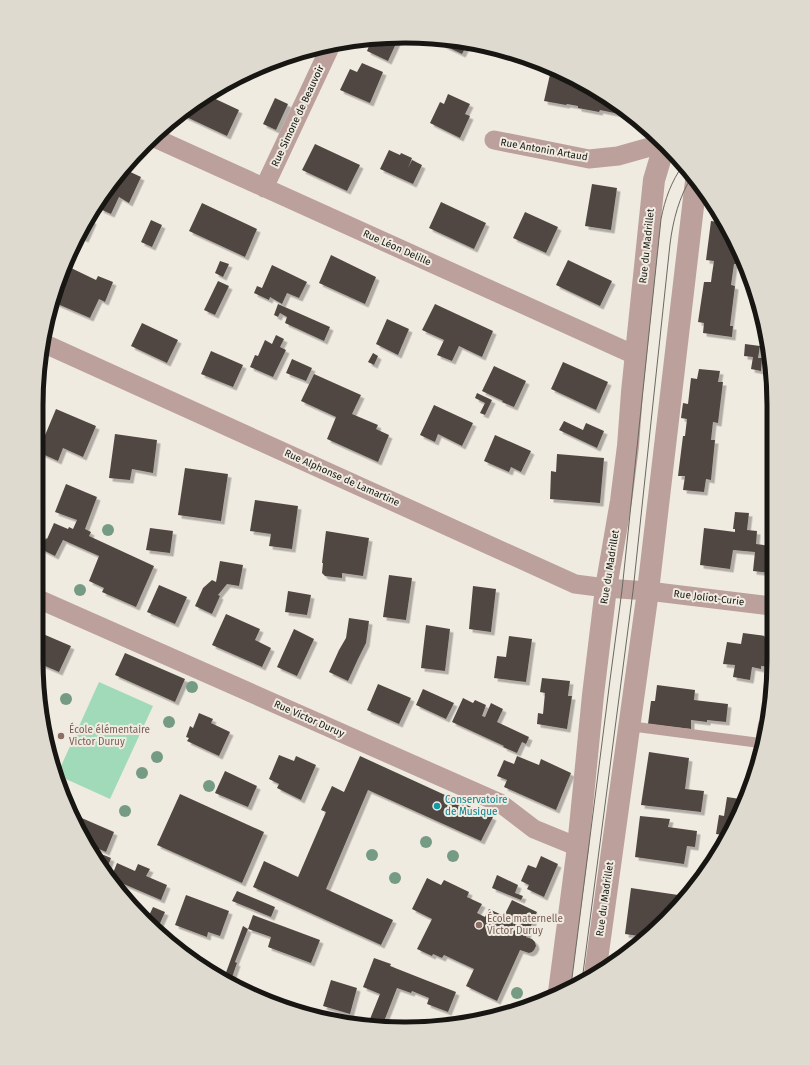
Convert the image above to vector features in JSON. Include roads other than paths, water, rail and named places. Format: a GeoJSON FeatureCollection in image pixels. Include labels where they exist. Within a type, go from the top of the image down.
{"type":"FeatureCollection","features":[{"type":"Feature","properties":{"kind":"street","name":"Rue Simone de Beauvoir"},"geometry":{"type":"LineString","coordinates":[[264,188],[328,51]]}},
{"type":"Feature","properties":{"kind":"street","name":"Rue Léon Delille"},"geometry":{"type":"LineString","coordinates":[[159,140],[637,356]]}},
{"type":"Feature","properties":{"kind":"street","name":"Rue Antonin Artaud"},"geometry":{"type":"LineString","coordinates":[[494,140],[589,159],[618,156],[657,145]]}},
{"type":"Feature","properties":{"kind":"street","name":"Rue du Madrillet"},"geometry":{"type":"LineString","coordinates":[[559,988],[578,847],[593,695],[606,588],[621,501],[627,454],[654,180],[663,151]]}},
{"type":"Feature","properties":{"kind":"street","name":"Rue du Madrillet"},"geometry":{"type":"LineString","coordinates":[[596,968],[648,591],[697,191]]}},
{"type":"Feature","properties":{"kind":"street","name":"Rue Alphonse de Lamartine"},"geometry":{"type":"LineString","coordinates":[[48,345],[575,584],[648,591]]}},
{"type":"Feature","properties":{"kind":"street","name":"Rue Joliot-Curie"},"geometry":{"type":"LineString","coordinates":[[648,591],[767,606]]}},
{"type":"Feature","properties":{"kind":"street","name":"Rue Victor Duruy"},"geometry":{"type":"LineString","coordinates":[[43,601],[500,803],[534,829],[578,847]]}},
{"type":"Feature","properties":{"kind":"lane"},"geometry":{"type":"LineString","coordinates":[[629,726],[757,743]]}},
{"type":"Feature","properties":{"kind":"tram line"},"geometry":{"type":"LineString","coordinates":[[572,982],[622,590],[661,219],[669,191],[680,170]]}},
{"type":"Feature","properties":{"kind":"tram line"},"geometry":{"type":"LineString","coordinates":[[583,976],[633,591],[670,244],[677,209],[689,181]]}},
{"type":"Feature","properties":{"kind":"place","name":"École élémentaire Victor Duruy"},"geometry":{"type":"Point","coordinates":[61,736]}},
{"type":"Feature","properties":{"kind":"place","name":"Conservatoire de Musique"},"geometry":{"type":"Point","coordinates":[437,806]}},
{"type":"Feature","properties":{"kind":"place","name":"École maternelle Victor Duruy"},"geometry":{"type":"Point","coordinates":[479,925]}}]}
